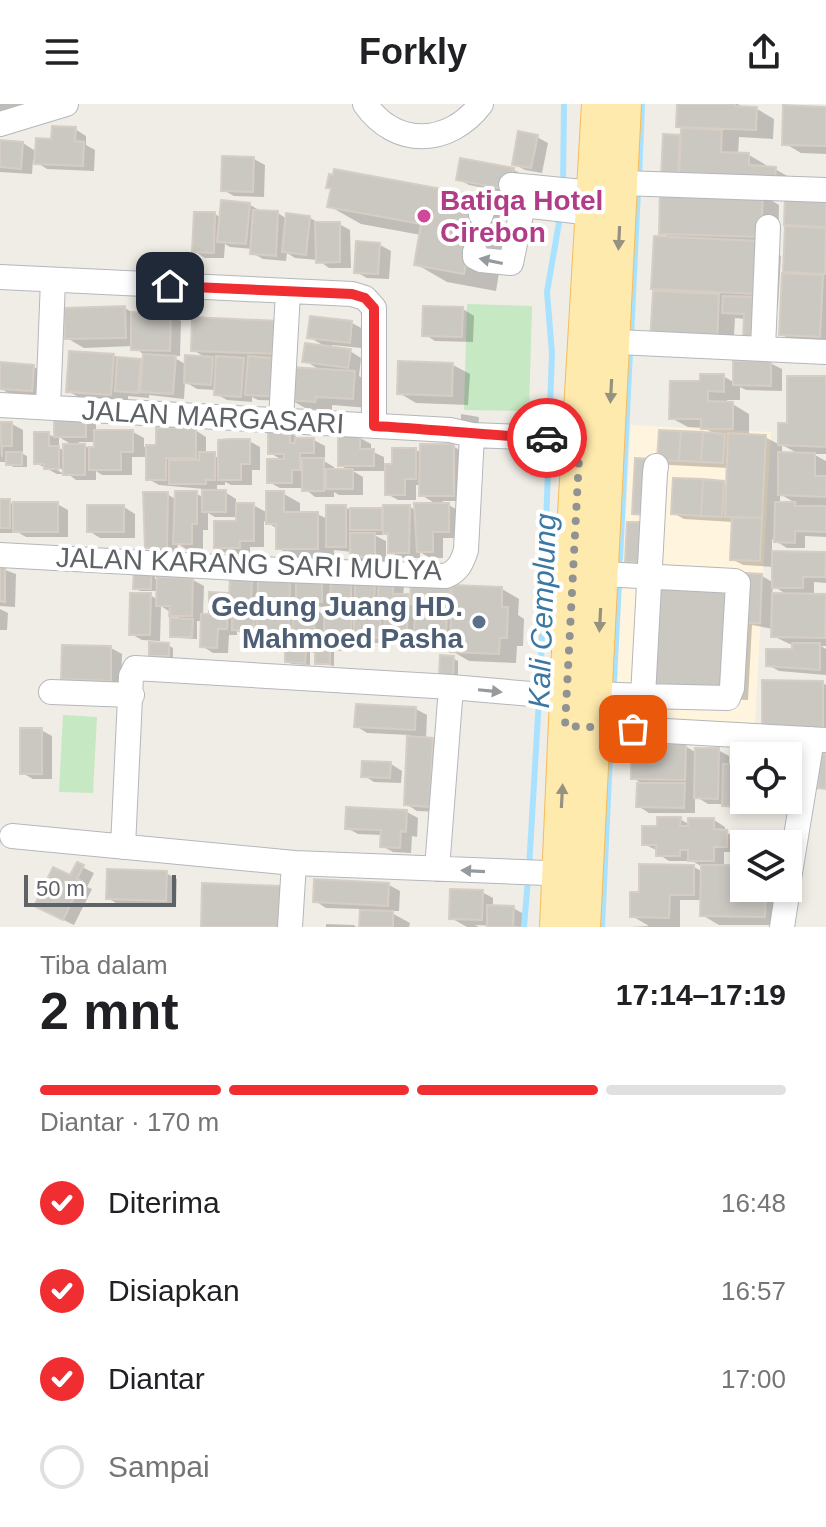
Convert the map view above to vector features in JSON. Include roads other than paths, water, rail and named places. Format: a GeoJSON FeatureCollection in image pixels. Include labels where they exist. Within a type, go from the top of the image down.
{"type":"FeatureCollection","features":[{"type":"Feature","properties":{"kind":"main road"},"geometry":{"type":"LineString","coordinates":[[556,927],[565,874],[567,706],[586,440],[599,342],[593,199],[598,104]]}},
{"type":"Feature","properties":{"kind":"main road"},"geometry":{"type":"LineString","coordinates":[[593,199],[625,104]]}},
{"type":"Feature","properties":{"kind":"main road"},"geometry":{"type":"LineString","coordinates":[[567,706],[602,574],[586,440]]}},
{"type":"Feature","properties":{"kind":"main road"},"geometry":{"type":"LineString","coordinates":[[565,874],[584,927]]}},
{"type":"Feature","properties":{"kind":"street"},"geometry":{"type":"LineString","coordinates":[[0,124],[66,104]]}},
{"type":"Feature","properties":{"kind":"street"},"geometry":{"type":"LineString","coordinates":[[365,104],[388,128],[418,138],[447,132],[481,104]]}},
{"type":"Feature","properties":{"kind":"street"},"geometry":{"type":"LineString","coordinates":[[481,215],[485,202],[517,195],[593,199],[826,190]]}},
{"type":"Feature","properties":{"kind":"street"},"geometry":{"type":"LineString","coordinates":[[475,252],[475,257],[481,260],[511,263],[517,195]]}},
{"type":"Feature","properties":{"kind":"street"},"geometry":{"type":"LineString","coordinates":[[763,349],[768,227]]}},
{"type":"Feature","properties":{"kind":"street"},"geometry":{"type":"LineString","coordinates":[[0,277],[352,294],[370,302],[374,308],[374,426]]}},
{"type":"Feature","properties":{"kind":"street"},"geometry":{"type":"LineString","coordinates":[[48,407],[53,280]]}},
{"type":"Feature","properties":{"kind":"street"},"geometry":{"type":"LineString","coordinates":[[281,420],[288,292]]}},
{"type":"Feature","properties":{"kind":"street"},"geometry":{"type":"LineString","coordinates":[[599,342],[826,352]]}},
{"type":"Feature","properties":{"kind":"street","name":"JALAN MARGASARI"},"geometry":{"type":"LineString","coordinates":[[0,405],[586,440]]}},
{"type":"Feature","properties":{"kind":"street","name":"JALAN KARANG SARI MULYA"},"geometry":{"type":"LineString","coordinates":[[0,555],[446,576],[462,563],[466,550],[472,435]]}},
{"type":"Feature","properties":{"kind":"street"},"geometry":{"type":"LineString","coordinates":[[643,696],[656,466]]}},
{"type":"Feature","properties":{"kind":"street"},"geometry":{"type":"LineString","coordinates":[[567,706],[643,696],[728,698],[732,688],[738,585],[735,581],[602,574]]}},
{"type":"Feature","properties":{"kind":"street"},"geometry":{"type":"LineString","coordinates":[[123,847],[131,676],[135,668],[143,667],[451,687],[567,706],[819,739],[800,830]]}},
{"type":"Feature","properties":{"kind":"street"},"geometry":{"type":"LineString","coordinates":[[437,869],[451,687]]}},
{"type":"Feature","properties":{"kind":"street"},"geometry":{"type":"LineString","coordinates":[[51,692],[132,695]]}},
{"type":"Feature","properties":{"kind":"street"},"geometry":{"type":"LineString","coordinates":[[12,836],[294,863],[565,874]]}},
{"type":"Feature","properties":{"kind":"street"},"geometry":{"type":"LineString","coordinates":[[290,927],[294,863]]}},
{"type":"Feature","properties":{"kind":"street"},"geometry":{"type":"LineString","coordinates":[[782,927],[786,902]]}},
{"type":"Feature","properties":{"kind":"waterway","name":"Kali Cemplung"},"geometry":{"type":"LineString","coordinates":[[563,186],[564,104]]}},
{"type":"Feature","properties":{"kind":"waterway"},"geometry":{"type":"LineString","coordinates":[[639,178],[642,104]]}},
{"type":"Feature","properties":{"kind":"waterway"},"geometry":{"type":"LineString","coordinates":[[631,337],[638,191]]}},
{"type":"Feature","properties":{"kind":"waterway","name":"Kali Cemplung"},"geometry":{"type":"LineString","coordinates":[[549,432],[552,353],[547,292],[560,217]]}},
{"type":"Feature","properties":{"kind":"waterway"},"geometry":{"type":"LineString","coordinates":[[620,559],[630,352]]}},
{"type":"Feature","properties":{"kind":"waterway","name":"Kali Cemplung"},"geometry":{"type":"LineString","coordinates":[[540,688],[549,443]]}},
{"type":"Feature","properties":{"kind":"waterway"},"geometry":{"type":"LineString","coordinates":[[614,680],[619,580]]}},
{"type":"Feature","properties":{"kind":"waterway","name":"Kali Cemplung"},"geometry":{"type":"LineString","coordinates":[[529,868],[539,699]]}},
{"type":"Feature","properties":{"kind":"waterway"},"geometry":{"type":"LineString","coordinates":[[602,927],[611,735]]}},
{"type":"Feature","properties":{"kind":"waterway","name":"Kali Cemplung"},"geometry":{"type":"LineString","coordinates":[[524,927],[528,879]]}},
{"type":"Feature","properties":{"kind":"tunnel"},"geometry":{"type":"LineString","coordinates":[[475,252],[481,215]]}},
{"type":"Feature","properties":{"kind":"place","name":"Batiqa Hotel Cirebon"},"geometry":{"type":"Point","coordinates":[424,216]}},
{"type":"Feature","properties":{"kind":"place","name":"Gedung Juang HD. Mahmoed Pasha"},"geometry":{"type":"Point","coordinates":[479,622]}}]}
